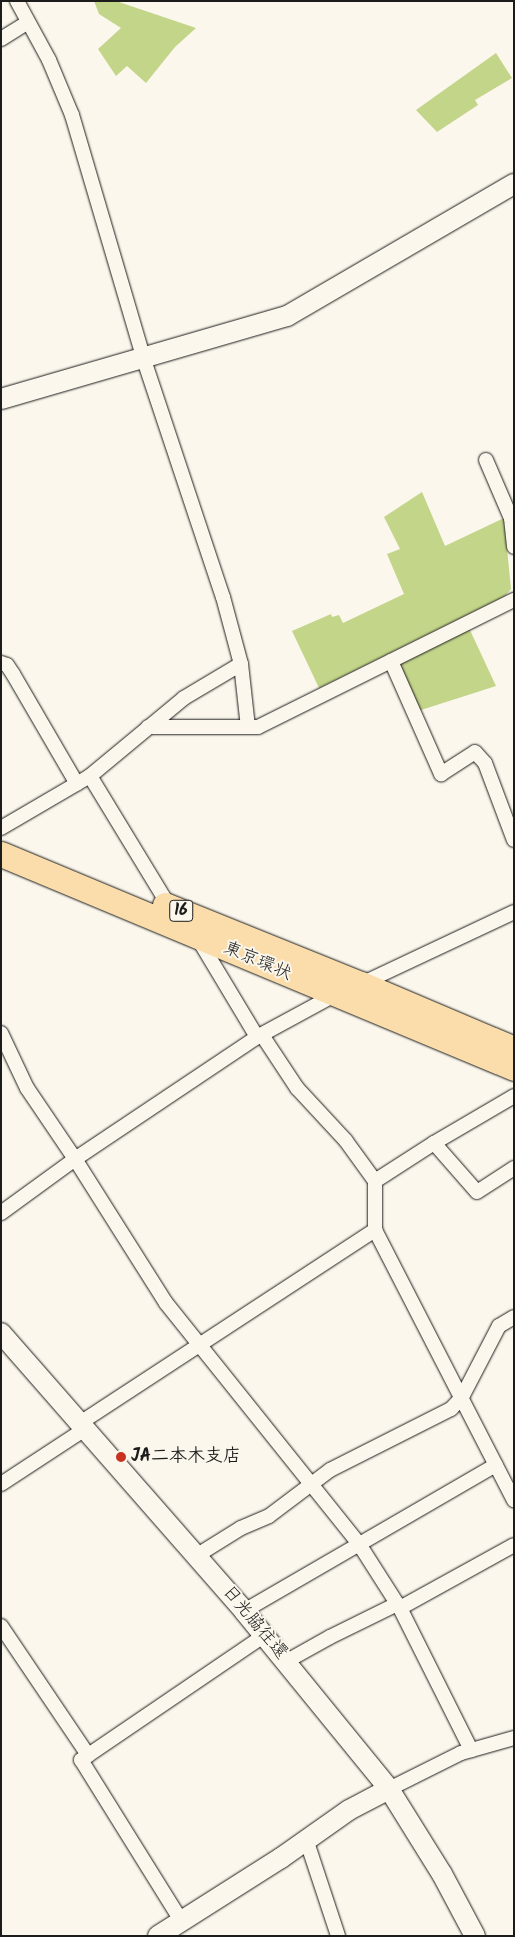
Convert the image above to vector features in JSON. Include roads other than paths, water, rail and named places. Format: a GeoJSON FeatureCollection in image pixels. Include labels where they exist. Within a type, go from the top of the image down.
{"type":"FeatureCollection","features":[{"type":"Feature","properties":{"kind":"highway","name":"東京環状"},"geometry":{"type":"LineString","coordinates":[[1,837],[361,984],[514,1049]]}},
{"type":"Feature","properties":{"kind":"highway","name":"東京環状"},"geometry":{"type":"LineString","coordinates":[[1,854],[514,1068]]}},
{"type":"Feature","properties":{"kind":"street"},"geometry":{"type":"LineString","coordinates":[[16,1],[49,60],[72,115],[143,357],[223,597],[241,664],[248,727]]}},
{"type":"Feature","properties":{"kind":"street"},"geometry":{"type":"LineString","coordinates":[[1,39],[27,23]]}},
{"type":"Feature","properties":{"kind":"street"},"geometry":{"type":"LineString","coordinates":[[1,399],[287,316],[514,184]]}},
{"type":"Feature","properties":{"kind":"street"},"geometry":{"type":"LineString","coordinates":[[486,460],[511,518],[514,547]]}},
{"type":"Feature","properties":{"kind":"street"},"geometry":{"type":"LineString","coordinates":[[148,727],[258,727],[514,600]]}},
{"type":"Feature","properties":{"kind":"street"},"geometry":{"type":"LineString","coordinates":[[391,661],[440,774],[475,752],[485,763],[514,840]]}},
{"type":"Feature","properties":{"kind":"street"},"geometry":{"type":"LineString","coordinates":[[1,663],[6,665],[13,674],[77,784]]}},
{"type":"Feature","properties":{"kind":"street"},"geometry":{"type":"LineString","coordinates":[[1,828],[90,776],[184,698],[241,664]]}},
{"type":"Feature","properties":{"kind":"street"},"geometry":{"type":"LineString","coordinates":[[90,776],[169,906]]}},
{"type":"Feature","properties":{"kind":"street"},"geometry":{"type":"LineString","coordinates":[[1,1213],[76,1159],[260,1036],[334,994],[361,984],[514,912]]}},
{"type":"Feature","properties":{"kind":"street"},"geometry":{"type":"LineString","coordinates":[[197,937],[260,1036],[297,1088],[346,1141],[375,1180],[375,1230],[514,1500]]}},
{"type":"Feature","properties":{"kind":"street"},"geometry":{"type":"LineString","coordinates":[[1,1033],[27,1088],[76,1159],[166,1303],[359,1544],[399,1606],[471,1750]]}},
{"type":"Feature","properties":{"kind":"street"},"geometry":{"type":"LineString","coordinates":[[375,1180],[514,1096]]}},
{"type":"Feature","properties":{"kind":"street"},"geometry":{"type":"LineString","coordinates":[[434,1143],[477,1192],[514,1168]]}},
{"type":"Feature","properties":{"kind":"street"},"geometry":{"type":"LineString","coordinates":[[1,1484],[199,1346],[375,1230]]}},
{"type":"Feature","properties":{"kind":"street"},"geometry":{"type":"LineString","coordinates":[[196,1556],[241,1528],[269,1516],[330,1470],[451,1409],[462,1396],[498,1326],[514,1317]]}},
{"type":"Feature","properties":{"kind":"street","name":"日光脇往還"},"geometry":{"type":"LineString","coordinates":[[1,1332],[244,1610],[389,1789],[442,1874],[475,1936]]}},
{"type":"Feature","properties":{"kind":"street"},"geometry":{"type":"LineString","coordinates":[[244,1610],[496,1464]]}},
{"type":"Feature","properties":{"kind":"street"},"geometry":{"type":"LineString","coordinates":[[287,1661],[399,1606],[514,1545]]}},
{"type":"Feature","properties":{"kind":"street"},"geometry":{"type":"LineString","coordinates":[[1,1626],[88,1755]]}},
{"type":"Feature","properties":{"kind":"street"},"geometry":{"type":"LineString","coordinates":[[182,1922],[81,1760],[265,1635]]}},
{"type":"Feature","properties":{"kind":"street"},"geometry":{"type":"LineString","coordinates":[[158,1936],[182,1922],[349,1810],[471,1750],[514,1738]]}},
{"type":"Feature","properties":{"kind":"street"},"geometry":{"type":"LineString","coordinates":[[306,1839],[338,1936]]}},
{"type":"Feature","properties":{"kind":"place","name":"JA二本木支店"},"geometry":{"type":"Point","coordinates":[121,1457]}}]}
